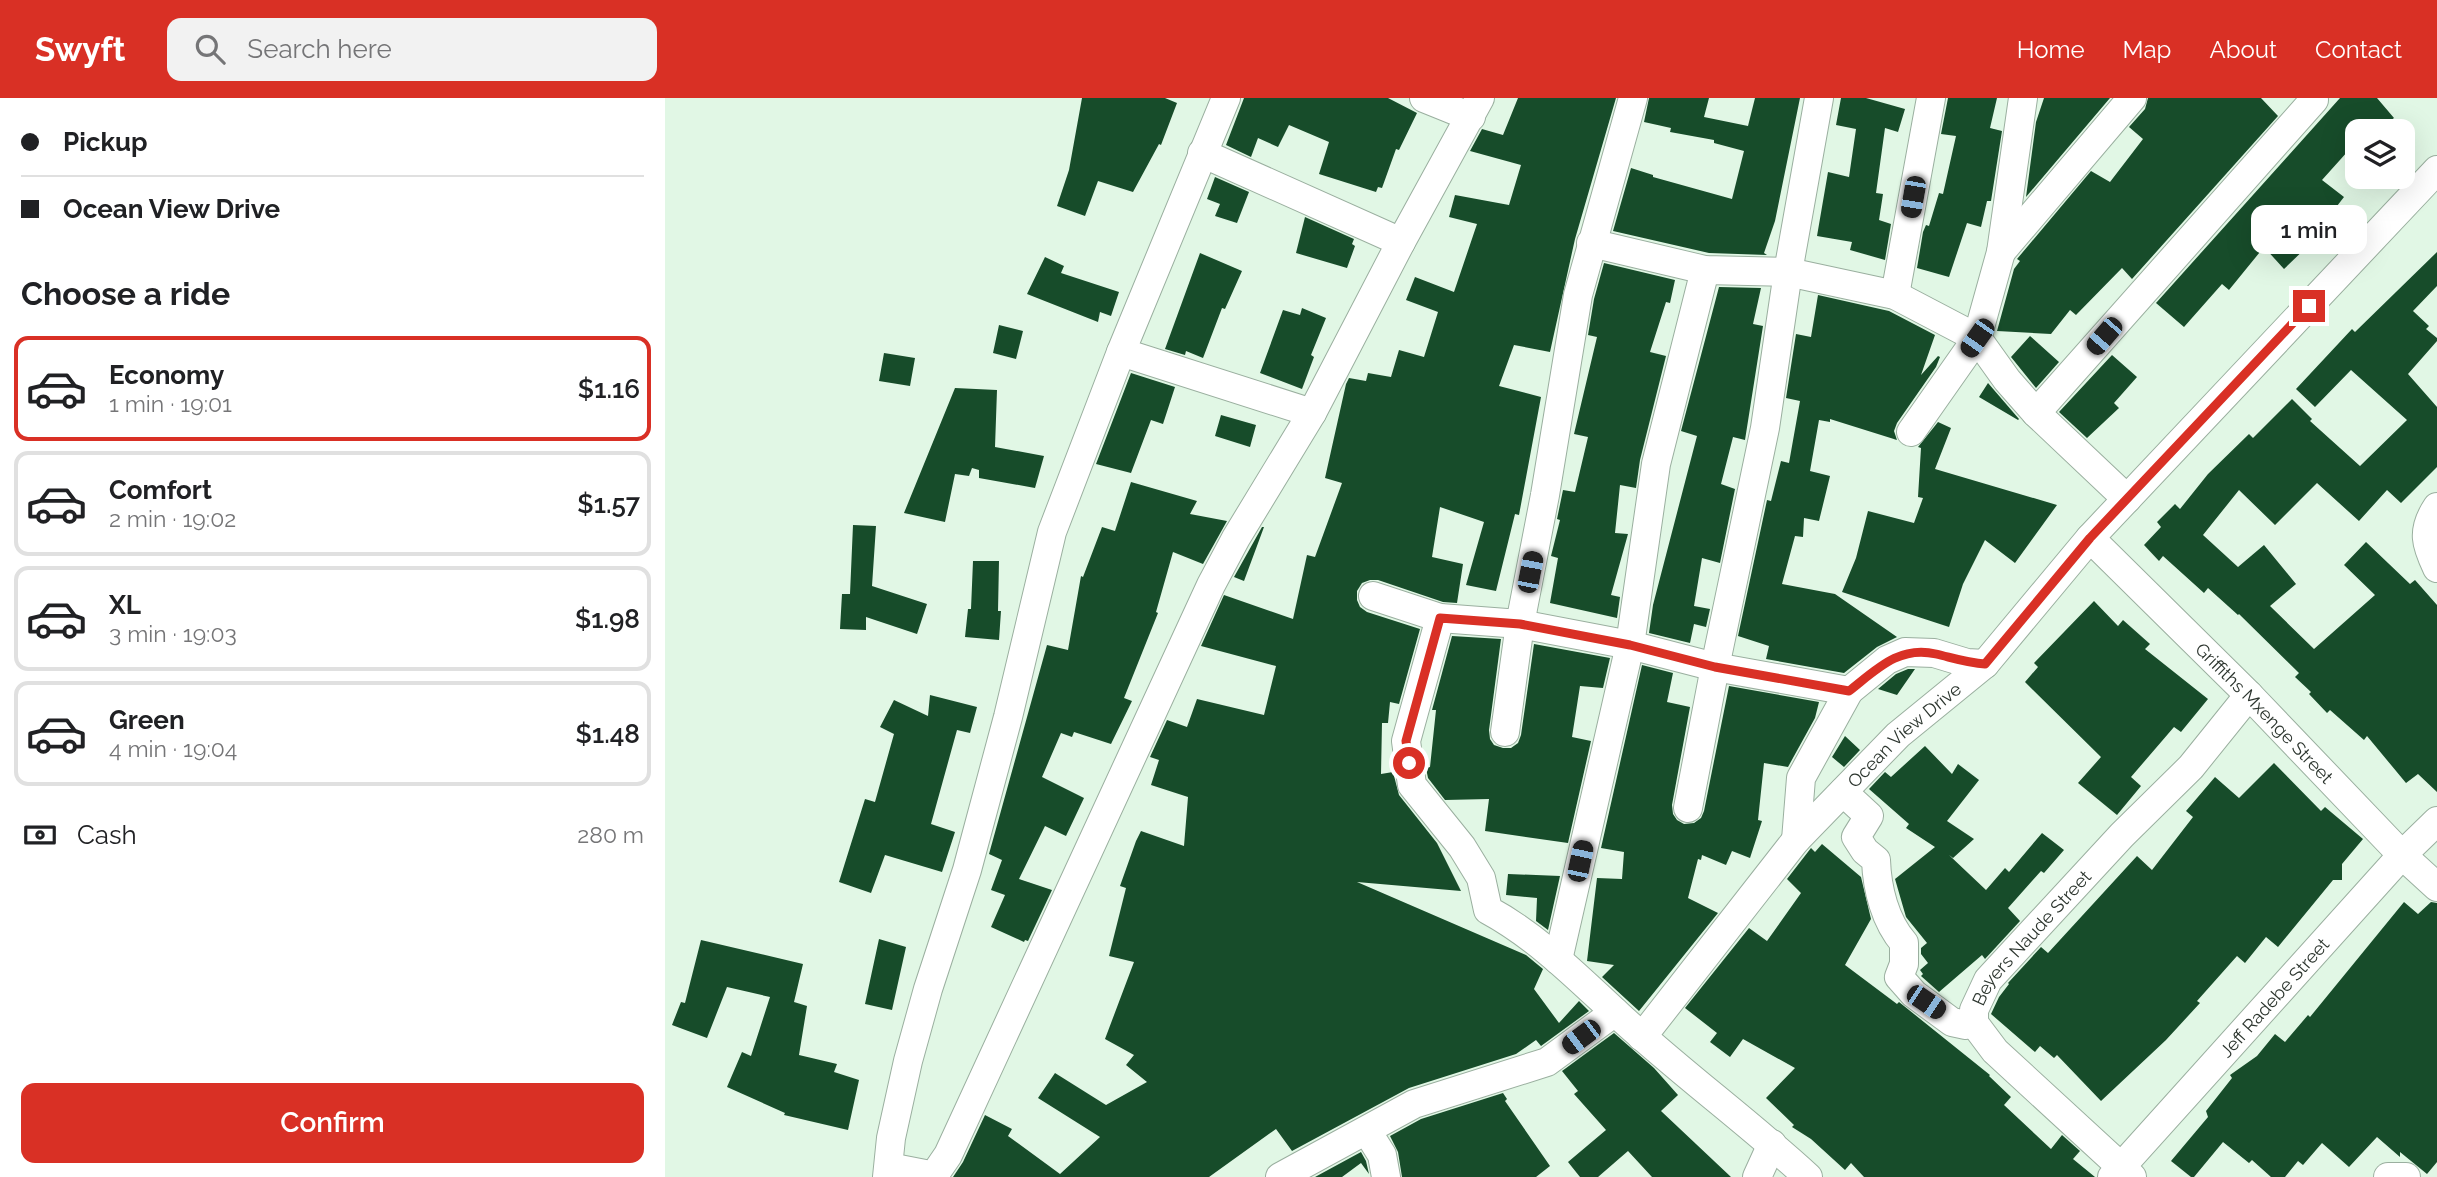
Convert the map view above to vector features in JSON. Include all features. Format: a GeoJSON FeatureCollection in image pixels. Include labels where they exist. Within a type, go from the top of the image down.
{"type":"FeatureCollection","features":[{"type":"Feature","properties":{"kind":"street"},"geometry":{"type":"LineString","coordinates":[[1226,98],[1121,352],[1052,532],[1008,717],[967,870],[928,989],[908,1061],[891,1138],[888,1172],[935,1174],[948,1155],[1211,585],[1236,538],[1290,452],[1475,108],[1424,98]]}},
{"type":"Feature","properties":{"kind":"street"},"geometry":{"type":"LineString","coordinates":[[1505,732],[1520,624],[1545,495],[1578,295],[1633,98]]}},
{"type":"Feature","properties":{"kind":"street"},"geometry":{"type":"LineString","coordinates":[[1688,808],[1765,428],[1788,272],[1819,98]]}},
{"type":"Feature","properties":{"kind":"street"},"geometry":{"type":"LineString","coordinates":[[1895,295],[1931,98]]}},
{"type":"Feature","properties":{"kind":"street"},"geometry":{"type":"LineString","coordinates":[[1911,432],[1977,338],[2001,252],[2023,98]]}},
{"type":"Feature","properties":{"kind":"street"},"geometry":{"type":"LineString","coordinates":[[2001,252],[2132,98]]}},
{"type":"Feature","properties":{"kind":"street"},"geometry":{"type":"LineString","coordinates":[[2036,413],[2314,100]]}},
{"type":"Feature","properties":{"kind":"street"},"geometry":{"type":"LineString","coordinates":[[1202,153],[1401,242]]}},
{"type":"Feature","properties":{"kind":"street","name":"Ocean View Drive"},"geometry":{"type":"LineString","coordinates":[[1642,1037],[1796,840],[1898,735],[1985,664],[2090,538],[2437,170]]}},
{"type":"Feature","properties":{"kind":"street"},"geometry":{"type":"LineString","coordinates":[[1591,243],[1705,270],[1788,272],[1895,295],[1977,338],[2007,380],[2036,413],[2127,499]]}},
{"type":"Feature","properties":{"kind":"street"},"geometry":{"type":"LineString","coordinates":[[1558,960],[1630,645],[1656,464],[1705,270]]}},
{"type":"Feature","properties":{"kind":"street"},"geometry":{"type":"LineString","coordinates":[[1121,352],[1312,412]]}},
{"type":"Feature","properties":{"kind":"street"},"geometry":{"type":"LineString","coordinates":[[2437,507],[2431,515],[2425,544],[2437,568]]}},
{"type":"Feature","properties":{"kind":"street","name":"Griffiths Mxenge Street"},"geometry":{"type":"LineString","coordinates":[[2090,538],[2249,695],[2402,855],[2437,887]]}},
{"type":"Feature","properties":{"kind":"street"},"geometry":{"type":"LineString","coordinates":[[1373,596],[1440,618],[1520,624],[1630,645],[1715,667],[1849,691]]}},
{"type":"Feature","properties":{"kind":"street"},"geometry":{"type":"LineString","coordinates":[[1440,618],[1406,741],[1412,785],[1462,847],[1481,878],[1488,910],[1512,923],[1558,960],[1642,1037],[1808,1177]]}},
{"type":"Feature","properties":{"kind":"street"},"geometry":{"type":"LineString","coordinates":[[1796,840],[1801,778],[1849,691],[1887,660],[1905,652],[1934,653],[1967,663],[1985,664]]}},
{"type":"Feature","properties":{"kind":"street","name":"Beyers Naude Street"},"geometry":{"type":"LineString","coordinates":[[2122,1174],[1996,1051],[1974,1023],[1974,1010],[1988,980],[2122,835],[2191,767],[2249,695]]}},
{"type":"Feature","properties":{"kind":"street"},"geometry":{"type":"LineString","coordinates":[[1843,792],[1868,816],[1856,837],[1865,851],[1876,860],[1876,880],[1885,908],[1904,943],[1904,964],[1899,977],[1914,994],[1952,1022],[1966,1025],[1974,1023]]}},
{"type":"Feature","properties":{"kind":"street","name":"Jeff Radebe Street"},"geometry":{"type":"LineString","coordinates":[[2122,1174],[2402,855],[2437,821]]}},
{"type":"Feature","properties":{"kind":"street"},"geometry":{"type":"LineString","coordinates":[[1280,1177],[1414,1104],[1547,1062],[1615,1012]]}},
{"type":"Feature","properties":{"kind":"street"},"geometry":{"type":"LineString","coordinates":[[1367,1130],[1382,1155],[1386,1177]]}},
{"type":"Feature","properties":{"kind":"street"},"geometry":{"type":"LineString","coordinates":[[1756,1177],[1772,1144]]}},
{"type":"Feature","properties":{"kind":"street"},"geometry":{"type":"LineString","coordinates":[[2388,1177],[2406,1177]]}},
{"type":"Feature","properties":{"kind":"building"},"geometry":{"type":"Polygon","coordinates":[[[1082,98],[1165,98],[1177,103],[1161,145],[1159,144],[1133,192],[1098,181],[1085,216],[1057,206],[1069,170],[1082,98]]]}},
{"type":"Feature","properties":{"kind":"building"},"geometry":{"type":"Polygon","coordinates":[[[1244,98],[1388,98],[1417,113],[1399,150],[1396,149],[1382,188],[1378,187],[1376,192],[1319,174],[1329,142],[1289,125],[1278,147],[1258,138],[1251,157],[1226,145],[1244,98]]]}},
{"type":"Feature","properties":{"kind":"building"},"geometry":{"type":"Polygon","coordinates":[[[1518,98],[1616,98],[1575,239],[1550,352],[1514,345],[1499,386],[1541,397],[1519,515],[1515,514],[1496,591],[1466,585],[1484,522],[1440,507],[1432,557],[1463,564],[1457,603],[1443,602],[1378,580],[1362,583],[1357,591],[1360,607],[1367,612],[1420,629],[1399,704],[1390,702],[1388,723],[1382,723],[1381,774],[1393,772],[1399,795],[1437,843],[1461,891],[1357,882],[1526,955],[1543,969],[1534,989],[1559,1023],[1579,1001],[1589,1011],[1541,1046],[1536,1040],[1516,1054],[1409,1088],[1292,1151],[1276,1129],[1209,1177],[953,1177],[985,1115],[1012,1129],[1008,1136],[1060,1174],[1100,1137],[1038,1098],[1055,1073],[1106,1105],[1147,1082],[1126,1065],[1134,1055],[1105,1039],[1134,962],[1109,956],[1126,888],[1120,886],[1136,841],[1141,831],[1184,846],[1188,797],[1151,785],[1159,760],[1150,757],[1167,720],[1187,727],[1197,699],[1264,715],[1276,666],[1201,646],[1224,595],[1293,619],[1307,555],[1315,557],[1342,483],[1325,478],[1346,384],[1349,378],[1366,381],[1368,373],[1391,377],[1399,350],[1424,357],[1438,312],[1406,300],[1415,277],[1454,292],[1477,224],[1449,217],[1455,195],[1509,205],[1521,165],[1470,151],[1482,129],[1503,135],[1518,98]]]}},
{"type":"Feature","properties":{"kind":"building"},"geometry":{"type":"Polygon","coordinates":[[[1649,98],[1709,98],[1704,117],[1748,126],[1755,98],[1800,98],[1775,221],[1764,253],[1767,255],[1709,253],[1613,231],[1631,168],[1653,177],[1732,199],[1744,151],[1714,143],[1714,140],[1670,132],[1671,128],[1644,122],[1649,98]]]}},
{"type":"Feature","properties":{"kind":"building"},"geometry":{"type":"Polygon","coordinates":[[[1841,98],[1866,98],[1905,109],[1898,132],[1885,128],[1876,193],[1883,194],[1879,220],[1891,224],[1885,260],[1850,250],[1852,242],[1817,236],[1828,172],[1849,177],[1856,129],[1836,125],[1841,98]]]}},
{"type":"Feature","properties":{"kind":"building"},"geometry":{"type":"Polygon","coordinates":[[[1948,98],[1997,98],[1990,128],[2002,131],[1991,201],[1987,201],[1981,227],[1967,223],[1949,277],[1917,268],[1923,232],[1926,225],[1929,226],[1939,193],[1943,194],[1956,136],[1941,134],[1948,98]]]}},
{"type":"Feature","properties":{"kind":"building"},"geometry":{"type":"Polygon","coordinates":[[[2044,98],[2110,98],[2026,197],[2036,122],[2044,98]]]}},
{"type":"Feature","properties":{"kind":"building"},"geometry":{"type":"Polygon","coordinates":[[[2148,98],[2261,98],[2278,116],[2132,279],[2122,268],[2076,315],[2070,310],[2051,334],[1997,331],[2014,269],[2020,261],[2017,259],[2091,171],[2110,182],[2143,139],[2129,127],[2145,109],[2148,98]]]}},
{"type":"Feature","properties":{"kind":"building"},"geometry":{"type":"Polygon","coordinates":[[[2340,98],[2377,98],[2394,118],[2345,119],[2345,154],[2322,180],[2344,197],[2310,241],[2312,242],[2284,269],[2264,247],[2229,290],[2222,284],[2184,327],[2156,303],[2340,98]]]}},
{"type":"Feature","properties":{"kind":"building"},"geometry":{"type":"Polygon","coordinates":[[[1215,177],[1249,192],[1237,223],[1215,216],[1220,204],[1207,199],[1215,177]]]}},
{"type":"Feature","properties":{"kind":"building"},"geometry":{"type":"Polygon","coordinates":[[[1305,217],[1354,239],[1352,244],[1355,246],[1347,268],[1296,253],[1305,217]]]}},
{"type":"Feature","properties":{"kind":"building"},"geometry":{"type":"Polygon","coordinates":[[[2437,252],[2437,286],[2413,311],[2429,326],[2426,329],[2437,341],[2408,374],[2437,407],[2437,467],[2401,503],[2387,490],[2359,521],[2317,483],[2275,525],[2239,490],[2203,535],[2238,567],[2264,545],[2296,584],[2270,606],[2314,649],[2375,595],[2344,565],[2366,542],[2410,584],[2415,580],[2437,605],[2437,792],[2418,774],[2406,783],[2367,736],[2364,740],[2330,710],[2327,713],[2295,677],[2299,673],[2239,614],[2208,588],[2204,593],[2163,556],[2159,561],[2144,545],[2161,527],[2157,522],[2175,504],[2180,509],[2208,474],[2249,434],[2253,438],[2292,399],[2312,419],[2310,421],[2360,466],[2407,420],[2351,370],[2315,407],[2296,389],[2352,329],[2355,332],[2437,252]]]}},
{"type":"Feature","properties":{"kind":"building"},"geometry":{"type":"Polygon","coordinates":[[[1200,253],[1242,271],[1225,309],[1222,308],[1203,358],[1186,351],[1185,355],[1165,349],[1200,253]]]}},
{"type":"Feature","properties":{"kind":"building"},"geometry":{"type":"Polygon","coordinates":[[[1045,257],[1064,266],[1061,273],[1119,292],[1111,316],[1100,312],[1098,322],[1027,294],[1045,257]]]}},
{"type":"Feature","properties":{"kind":"building"},"geometry":{"type":"Polygon","coordinates":[[[1604,263],[1675,280],[1670,303],[1666,302],[1650,352],[1666,356],[1640,460],[1636,488],[1620,485],[1615,533],[1628,534],[1611,595],[1620,597],[1617,618],[1550,603],[1558,558],[1551,556],[1560,520],[1557,519],[1563,490],[1575,492],[1588,437],[1574,434],[1597,337],[1588,335],[1604,263]]]}},
{"type":"Feature","properties":{"kind":"building"},"geometry":{"type":"Polygon","coordinates":[[[1719,287],[1761,288],[1753,324],[1763,326],[1745,440],[1733,437],[1721,484],[1735,489],[1720,563],[1702,558],[1694,606],[1710,609],[1706,627],[1694,624],[1690,643],[1649,633],[1653,605],[1697,436],[1681,431],[1719,287]]]}},
{"type":"Feature","properties":{"kind":"building"},"geometry":{"type":"Polygon","coordinates":[[[1818,295],[1889,311],[1935,335],[1921,375],[1938,356],[1940,357],[1936,367],[1897,423],[1894,431],[1897,440],[1830,419],[1830,422],[1819,420],[1810,471],[1830,476],[1819,521],[1804,518],[1803,537],[1795,536],[1782,584],[1835,594],[1897,637],[1877,647],[1844,673],[1766,659],[1769,646],[1738,636],[1767,500],[1771,501],[1781,461],[1789,463],[1800,401],[1786,398],[1796,334],[1811,337],[1818,295]]]}},
{"type":"Feature","properties":{"kind":"building"},"geometry":{"type":"Polygon","coordinates":[[[1302,308],[1326,318],[1311,355],[1314,357],[1302,389],[1260,373],[1283,310],[1300,315],[1302,308]]]}},
{"type":"Feature","properties":{"kind":"building"},"geometry":{"type":"Polygon","coordinates":[[[999,325],[1023,331],[1016,359],[993,353],[999,325]]]}},
{"type":"Feature","properties":{"kind":"building"},"geometry":{"type":"Polygon","coordinates":[[[2030,336],[2059,362],[2036,388],[2011,357],[2030,336]]]}},
{"type":"Feature","properties":{"kind":"building"},"geometry":{"type":"Polygon","coordinates":[[[884,353],[915,358],[910,386],[879,381],[884,353]]]}},
{"type":"Feature","properties":{"kind":"building"},"geometry":{"type":"Polygon","coordinates":[[[2112,355],[2137,377],[2114,403],[2119,408],[2087,438],[2059,412],[2112,355]]]}},
{"type":"Feature","properties":{"kind":"building"},"geometry":{"type":"Polygon","coordinates":[[[1131,373],[1175,387],[1163,424],[1151,420],[1131,473],[1096,464],[1131,373]]]}},
{"type":"Feature","properties":{"kind":"building"},"geometry":{"type":"Polygon","coordinates":[[[1988,383],[2019,419],[2018,420],[1979,397],[1988,383]]]}},
{"type":"Feature","properties":{"kind":"building"},"geometry":{"type":"Polygon","coordinates":[[[955,388],[997,390],[995,447],[1044,456],[1035,488],[979,478],[979,470],[972,468],[969,476],[955,474],[945,522],[904,513],[955,388]]]}},
{"type":"Feature","properties":{"kind":"building"},"geometry":{"type":"Polygon","coordinates":[[[1221,415],[1256,425],[1250,447],[1215,436],[1221,415]]]}},
{"type":"Feature","properties":{"kind":"building"},"geometry":{"type":"Polygon","coordinates":[[[1938,422],[1951,428],[1935,469],[2057,505],[2015,563],[1985,540],[1963,584],[1949,627],[1842,592],[1856,558],[1868,511],[1914,523],[1923,498],[1918,497],[1921,448],[1918,447],[1938,422]]]}},
{"type":"Feature","properties":{"kind":"building"},"geometry":{"type":"Polygon","coordinates":[[[1131,482],[1197,501],[1190,514],[1227,521],[1203,564],[1173,552],[1156,612],[1158,613],[1124,698],[1132,701],[1111,744],[1074,732],[1072,737],[1061,733],[1042,777],[1084,798],[1066,836],[1045,826],[1019,879],[1052,890],[1028,941],[1024,942],[991,927],[1005,895],[991,890],[1002,860],[989,854],[1047,645],[1068,650],[1081,576],[1083,577],[1102,527],[1115,531],[1131,482]]]}},
{"type":"Feature","properties":{"kind":"building"},"geometry":{"type":"Polygon","coordinates":[[[853,525],[876,526],[872,586],[927,604],[917,634],[866,617],[866,630],[840,629],[842,594],[850,594],[853,525]]]}},
{"type":"Feature","properties":{"kind":"building"},"geometry":{"type":"Polygon","coordinates":[[[1262,527],[1244,581],[1234,577],[1262,527]]]}},
{"type":"Feature","properties":{"kind":"building"},"geometry":{"type":"Polygon","coordinates":[[[973,561],[999,561],[999,640],[965,637],[968,609],[971,609],[973,561]]]}},
{"type":"Feature","properties":{"kind":"building"},"geometry":{"type":"Polygon","coordinates":[[[2094,601],[2118,626],[2123,620],[2150,644],[2145,649],[2208,699],[2181,732],[2174,727],[2131,777],[2141,786],[2117,815],[2078,783],[2101,757],[2025,682],[2038,667],[2034,663],[2094,601]]]}},
{"type":"Feature","properties":{"kind":"building"},"geometry":{"type":"Polygon","coordinates":[[[1452,636],[1501,639],[1489,730],[1494,745],[1503,748],[1511,748],[1518,743],[1521,735],[1534,644],[1610,658],[1603,688],[1580,686],[1572,737],[1591,741],[1568,843],[1485,831],[1489,799],[1445,800],[1428,778],[1426,768],[1430,767],[1436,710],[1432,710],[1452,636]]]}},
{"type":"Feature","properties":{"kind":"building"},"geometry":{"type":"Polygon","coordinates":[[[1642,665],[1673,673],[1667,702],[1690,707],[1672,805],[1673,814],[1684,824],[1694,823],[1701,818],[1704,811],[1729,686],[1819,702],[1815,718],[1788,767],[1764,763],[1758,820],[1762,821],[1750,858],[1732,851],[1726,865],[1702,855],[1701,860],[1698,859],[1688,898],[1718,913],[1639,1011],[1602,977],[1614,965],[1587,961],[1597,878],[1622,879],[1624,852],[1601,848],[1642,665]]]}},
{"type":"Feature","properties":{"kind":"building"},"geometry":{"type":"Polygon","coordinates":[[[1915,669],[1897,695],[1878,689],[1896,674],[1915,669]]]}},
{"type":"Feature","properties":{"kind":"building"},"geometry":{"type":"Polygon","coordinates":[[[930,695],[977,707],[970,733],[957,730],[931,824],[955,832],[942,872],[885,855],[871,893],[839,882],[865,799],[875,802],[894,734],[880,727],[894,700],[928,716],[930,695]]]}},
{"type":"Feature","properties":{"kind":"building"},"geometry":{"type":"Polygon","coordinates":[[[1845,736],[1860,750],[1844,767],[1832,757],[1845,736]]]}},
{"type":"Feature","properties":{"kind":"building"},"geometry":{"type":"Polygon","coordinates":[[[1925,746],[1952,774],[1958,764],[1979,780],[1947,821],[1974,839],[1953,858],[1949,855],[1986,890],[2005,868],[2009,872],[2042,833],[2064,850],[2008,908],[2020,921],[1985,959],[1982,955],[1939,992],[1921,976],[1923,974],[1920,970],[1928,963],[1921,954],[1921,948],[1927,943],[1906,917],[1895,879],[1935,847],[1906,828],[1909,824],[1869,789],[1885,772],[1891,777],[1925,746]]]}},
{"type":"Feature","properties":{"kind":"building"},"geometry":{"type":"Polygon","coordinates":[[[2274,763],[2321,811],[2325,807],[2363,839],[2342,864],[2342,880],[2333,880],[2278,947],[2266,937],[2245,963],[2237,956],[2166,1040],[2101,1101],[2057,1055],[2054,1058],[2040,1046],[2035,1052],[1991,1014],[1999,997],[2008,983],[2041,947],[2048,953],[2137,856],[2152,870],[2193,817],[2186,811],[2215,777],[2239,798],[2274,763]]]}},
{"type":"Feature","properties":{"kind":"building"},"geometry":{"type":"Polygon","coordinates":[[[1822,844],[1861,877],[1871,919],[1845,965],[1897,1004],[1899,1002],[1990,1075],[2011,1097],[2004,1105],[2051,1149],[2062,1135],[2080,1151],[2073,1159],[2095,1177],[1864,1177],[1851,1163],[1845,1170],[1811,1139],[1792,1127],[1794,1125],[1766,1098],[1795,1068],[1743,1039],[1730,1057],[1710,1042],[1717,1033],[1685,1008],[1749,928],[1767,941],[1801,893],[1787,879],[1811,848],[1815,852],[1822,844]]]}},
{"type":"Feature","properties":{"kind":"building"},"geometry":{"type":"Polygon","coordinates":[[[1508,874],[1560,876],[1548,930],[1536,921],[1537,898],[1506,895],[1508,874]]]}},
{"type":"Feature","properties":{"kind":"building"},"geometry":{"type":"Polygon","coordinates":[[[2404,902],[2418,914],[2431,902],[2437,903],[2437,1162],[2427,1174],[2400,1152],[2400,1157],[2377,1137],[2349,1167],[2322,1143],[2303,1165],[2298,1161],[2285,1177],[2271,1177],[2252,1160],[2249,1163],[2223,1142],[2194,1177],[2171,1161],[2208,1117],[2206,1111],[2232,1078],[2230,1075],[2257,1056],[2275,1034],[2285,1042],[2308,1015],[2310,1017],[2404,902]]]}},
{"type":"Feature","properties":{"kind":"building"},"geometry":{"type":"Polygon","coordinates":[[[879,939],[906,947],[892,1010],[865,1004],[879,939]]]}},
{"type":"Feature","properties":{"kind":"building"},"geometry":{"type":"Polygon","coordinates":[[[701,940],[803,964],[794,1002],[807,1006],[799,1055],[837,1064],[834,1072],[859,1080],[848,1130],[784,1115],[785,1113],[727,1087],[742,1052],[751,1056],[770,997],[727,987],[707,1038],[672,1025],[681,1002],[685,1003],[701,940]]]}},
{"type":"Feature","properties":{"kind":"building"},"geometry":{"type":"Polygon","coordinates":[[[1614,1033],[1654,1068],[1678,1095],[1661,1111],[1731,1177],[1652,1177],[1628,1151],[1598,1177],[1580,1177],[1568,1162],[1606,1130],[1574,1094],[1578,1091],[1562,1071],[1614,1033]]]}},
{"type":"Feature","properties":{"kind":"building"},"geometry":{"type":"Polygon","coordinates":[[[1503,1093],[1507,1099],[1505,1101],[1550,1166],[1536,1177],[1402,1177],[1398,1152],[1390,1136],[1421,1119],[1503,1093]]]}},
{"type":"Feature","properties":{"kind":"building"},"geometry":{"type":"Polygon","coordinates":[[[1361,1152],[1369,1174],[1361,1163],[1342,1177],[1315,1177],[1361,1152]]]}},
{"type":"Feature","properties":{"kind":"route"},"geometry":{"type":"LineString","coordinates":[[1409,763],[1406,741],[1440,618],[1520,624],[1630,645],[1715,667],[1849,691],[1887,660],[1905,652],[1934,653],[1967,663],[1985,664],[2090,538],[2309,306]]}}]}
